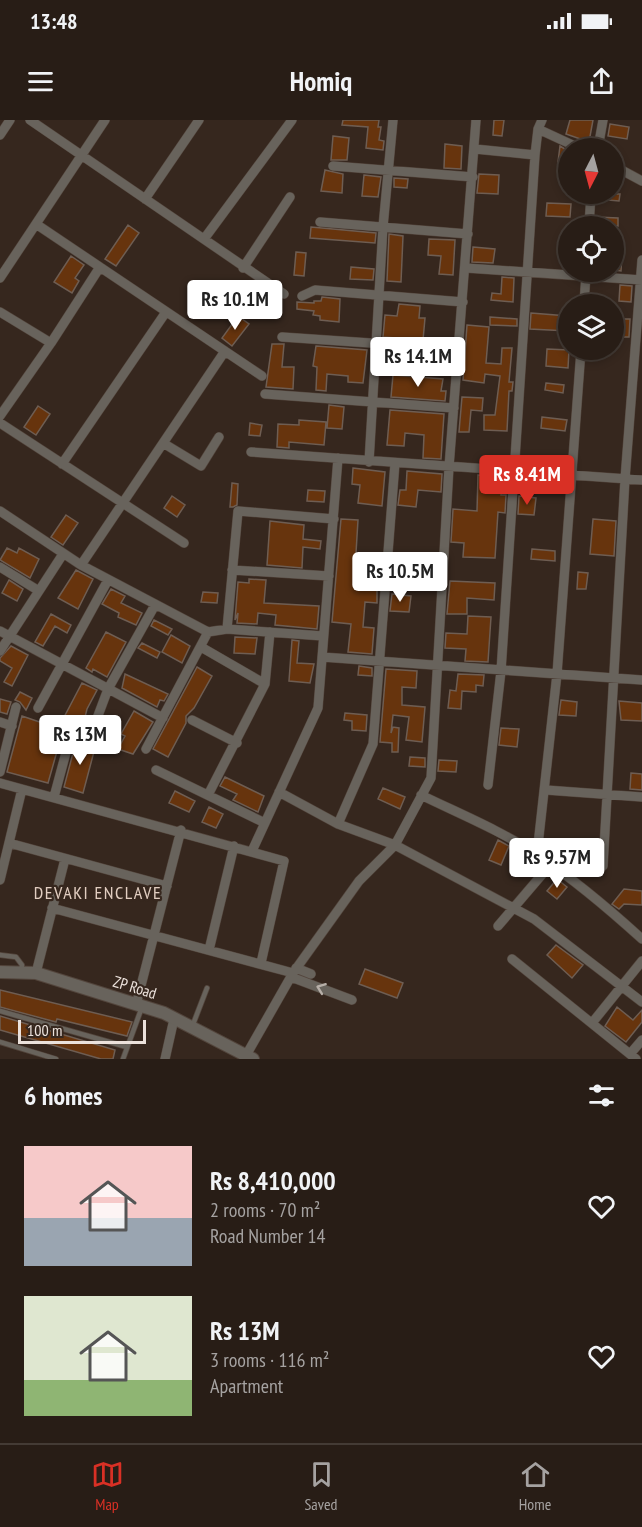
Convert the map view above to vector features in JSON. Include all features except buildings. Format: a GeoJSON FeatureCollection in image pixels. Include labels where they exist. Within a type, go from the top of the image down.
{"type":"FeatureCollection","features":[{"type":"Feature","properties":{"kind":"street"},"geometry":{"type":"LineString","coordinates":[[0,135],[10,120]]}},
{"type":"Feature","properties":{"kind":"street"},"geometry":{"type":"LineString","coordinates":[[30,120],[284,294]]}},
{"type":"Feature","properties":{"kind":"street"},"geometry":{"type":"LineString","coordinates":[[0,278],[105,120]]}},
{"type":"Feature","properties":{"kind":"street"},"geometry":{"type":"LineString","coordinates":[[145,199],[199,120]]}},
{"type":"Feature","properties":{"kind":"street"},"geometry":{"type":"LineString","coordinates":[[204,239],[292,120]]}},
{"type":"Feature","properties":{"kind":"street"},"geometry":{"type":"LineString","coordinates":[[369,462],[378,343],[383,226],[393,120]]}},
{"type":"Feature","properties":{"kind":"street"},"geometry":{"type":"LineString","coordinates":[[248,1057],[293,973],[359,881],[395,845],[431,778],[449,467],[476,120]]}},
{"type":"Feature","properties":{"kind":"street"},"geometry":{"type":"LineString","coordinates":[[600,138],[603,120]]}},
{"type":"Feature","properties":{"kind":"street"},"geometry":{"type":"LineString","coordinates":[[488,785],[501,671],[512,471],[535,155],[540,124],[563,138]]}},
{"type":"Feature","properties":{"kind":"street"},"geometry":{"type":"LineString","coordinates":[[475,149],[535,155]]}},
{"type":"Feature","properties":{"kind":"street"},"geometry":{"type":"LineString","coordinates":[[333,166],[473,177]]}},
{"type":"Feature","properties":{"kind":"street"},"geometry":{"type":"LineString","coordinates":[[624,171],[642,181]]}},
{"type":"Feature","properties":{"kind":"street"},"geometry":{"type":"LineString","coordinates":[[243,268],[290,197]]}},
{"type":"Feature","properties":{"kind":"street"},"geometry":{"type":"LineString","coordinates":[[320,222],[468,234]]}},
{"type":"Feature","properties":{"kind":"street"},"geometry":{"type":"LineString","coordinates":[[36,224],[262,376]]}},
{"type":"Feature","properties":{"kind":"street"},"geometry":{"type":"LineString","coordinates":[[603,866],[609,796],[625,479],[642,260]]}},
{"type":"Feature","properties":{"kind":"street"},"geometry":{"type":"LineString","coordinates":[[0,416],[100,267]]}},
{"type":"Feature","properties":{"kind":"street"},"geometry":{"type":"LineString","coordinates":[[466,268],[558,274]]}},
{"type":"Feature","properties":{"kind":"street"},"geometry":{"type":"LineString","coordinates":[[624,278],[641,280]]}},
{"type":"Feature","properties":{"kind":"street"},"geometry":{"type":"LineString","coordinates":[[302,296],[315,290],[463,302]]}},
{"type":"Feature","properties":{"kind":"street"},"geometry":{"type":"LineString","coordinates":[[0,312],[51,343]]}},
{"type":"Feature","properties":{"kind":"street"},"geometry":{"type":"LineString","coordinates":[[62,464],[166,312]]}},
{"type":"Feature","properties":{"kind":"street"},"geometry":{"type":"LineString","coordinates":[[282,337],[459,349]]}},
{"type":"Feature","properties":{"kind":"street"},"geometry":{"type":"LineString","coordinates":[[81,565],[225,351]]}},
{"type":"Feature","properties":{"kind":"street"},"geometry":{"type":"LineString","coordinates":[[537,855],[546,790],[557,674],[580,360]]}},
{"type":"Feature","properties":{"kind":"street"},"geometry":{"type":"LineString","coordinates":[[265,394],[454,408]]}},
{"type":"Feature","properties":{"kind":"street"},"geometry":{"type":"LineString","coordinates":[[0,423],[184,543]]}},
{"type":"Feature","properties":{"kind":"street"},"geometry":{"type":"LineString","coordinates":[[163,443],[201,466],[219,437]]}},
{"type":"Feature","properties":{"kind":"street"},"geometry":{"type":"LineString","coordinates":[[251,452],[642,480]]}},
{"type":"Feature","properties":{"kind":"street"},"geometry":{"type":"LineString","coordinates":[[252,851],[318,708],[338,458]]}},
{"type":"Feature","properties":{"kind":"street"},"geometry":{"type":"LineString","coordinates":[[338,824],[373,744],[395,463]]}},
{"type":"Feature","properties":{"kind":"street"},"geometry":{"type":"LineString","coordinates":[[0,511],[81,565],[208,632],[227,629],[323,636]]}},
{"type":"Feature","properties":{"kind":"street"},"geometry":{"type":"LineString","coordinates":[[227,629],[238,511],[334,519]]}},
{"type":"Feature","properties":{"kind":"street"},"geometry":{"type":"LineString","coordinates":[[0,651],[63,554]]}},
{"type":"Feature","properties":{"kind":"street"},"geometry":{"type":"LineString","coordinates":[[0,567],[39,591]]}},
{"type":"Feature","properties":{"kind":"street"},"geometry":{"type":"LineString","coordinates":[[232,570],[329,576]]}},
{"type":"Feature","properties":{"kind":"street"},"geometry":{"type":"LineString","coordinates":[[38,708],[108,580]]}},
{"type":"Feature","properties":{"kind":"street"},"geometry":{"type":"LineString","coordinates":[[90,737],[108,689],[154,605]]}},
{"type":"Feature","properties":{"kind":"street"},"geometry":{"type":"LineString","coordinates":[[0,631],[163,718]]}},
{"type":"Feature","properties":{"kind":"street"},"geometry":{"type":"LineString","coordinates":[[146,749],[208,632]]}},
{"type":"Feature","properties":{"kind":"street"},"geometry":{"type":"LineString","coordinates":[[208,795],[237,743],[265,684],[270,632]]}},
{"type":"Feature","properties":{"kind":"street"},"geometry":{"type":"LineString","coordinates":[[201,647],[265,684]]}},
{"type":"Feature","properties":{"kind":"street"},"geometry":{"type":"LineString","coordinates":[[322,657],[379,663],[642,680]]}},
{"type":"Feature","properties":{"kind":"street"},"geometry":{"type":"LineString","coordinates":[[0,772],[16,708]]}},
{"type":"Feature","properties":{"kind":"street"},"geometry":{"type":"LineString","coordinates":[[192,720],[237,743]]}},
{"type":"Feature","properties":{"kind":"street"},"geometry":{"type":"LineString","coordinates":[[0,722],[12,726]]}},
{"type":"Feature","properties":{"kind":"street"},"geometry":{"type":"LineString","coordinates":[[54,797],[71,734]]}},
{"type":"Feature","properties":{"kind":"street"},"geometry":{"type":"LineString","coordinates":[[156,770],[265,824]]}},
{"type":"Feature","properties":{"kind":"street"},"geometry":{"type":"LineString","coordinates":[[0,783],[181,830],[284,861],[261,963]]}},
{"type":"Feature","properties":{"kind":"street"},"geometry":{"type":"LineString","coordinates":[[0,880],[22,789]]}},
{"type":"Feature","properties":{"kind":"street"},"geometry":{"type":"LineString","coordinates":[[546,790],[642,797]]}},
{"type":"Feature","properties":{"kind":"street"},"geometry":{"type":"LineString","coordinates":[[279,792],[338,824],[395,845],[534,919],[642,1002]]}},
{"type":"Feature","properties":{"kind":"street"},"geometry":{"type":"LineString","coordinates":[[421,795],[487,826],[551,864],[597,898],[642,939]]}},
{"type":"Feature","properties":{"kind":"street"},"geometry":{"type":"LineString","coordinates":[[139,1006],[153,936],[181,830]]}},
{"type":"Feature","properties":{"kind":"street"},"geometry":{"type":"LineString","coordinates":[[9,843],[166,886]]}},
{"type":"Feature","properties":{"kind":"street"},"geometry":{"type":"LineString","coordinates":[[209,950],[234,846]]}},
{"type":"Feature","properties":{"kind":"street"},"geometry":{"type":"LineString","coordinates":[[36,973],[65,859]]}},
{"type":"Feature","properties":{"kind":"street"},"geometry":{"type":"LineString","coordinates":[[498,926],[551,864]]}},
{"type":"Feature","properties":{"kind":"street"},"geometry":{"type":"LineString","coordinates":[[52,908],[261,963],[293,973],[352,1000]]}},
{"type":"Feature","properties":{"kind":"street"},"geometry":{"type":"LineString","coordinates":[[512,960],[633,1057],[642,1040]]}},
{"type":"Feature","properties":{"kind":"street"},"geometry":{"type":"LineString","coordinates":[[592,1023],[642,961]]}},
{"type":"Feature","properties":{"kind":"street","name":"ZP Road"},"geometry":{"type":"LineString","coordinates":[[0,972],[36,973],[139,1006],[174,1019],[248,1057]]}},
{"type":"Feature","properties":{"kind":"street"},"geometry":{"type":"LineString","coordinates":[[293,973],[311,974]]}},
{"type":"Feature","properties":{"kind":"street"},"geometry":{"type":"LineString","coordinates":[[165,1059],[174,1019]]}},
{"type":"Feature","properties":{"kind":"lane"},"geometry":{"type":"LineString","coordinates":[[0,955],[20,960],[21,972]]}},
{"type":"Feature","properties":{"kind":"lane"},"geometry":{"type":"LineString","coordinates":[[192,1028],[207,988]]}},
{"type":"Feature","properties":{"kind":"lane"},"geometry":{"type":"LineString","coordinates":[[123,1059],[139,1006]]}},
{"type":"Feature","properties":{"kind":"lane"},"geometry":{"type":"LineString","coordinates":[[0,1011],[127,1047]]}},
{"type":"Feature","properties":{"kind":"lane"},"geometry":{"type":"LineString","coordinates":[[0,1042],[56,1059]]}},
{"type":"Feature","properties":{"kind":"district","name":"DEVAKI ENCLAVE"},"geometry":{"type":"Point","coordinates":[98,892]}}]}
